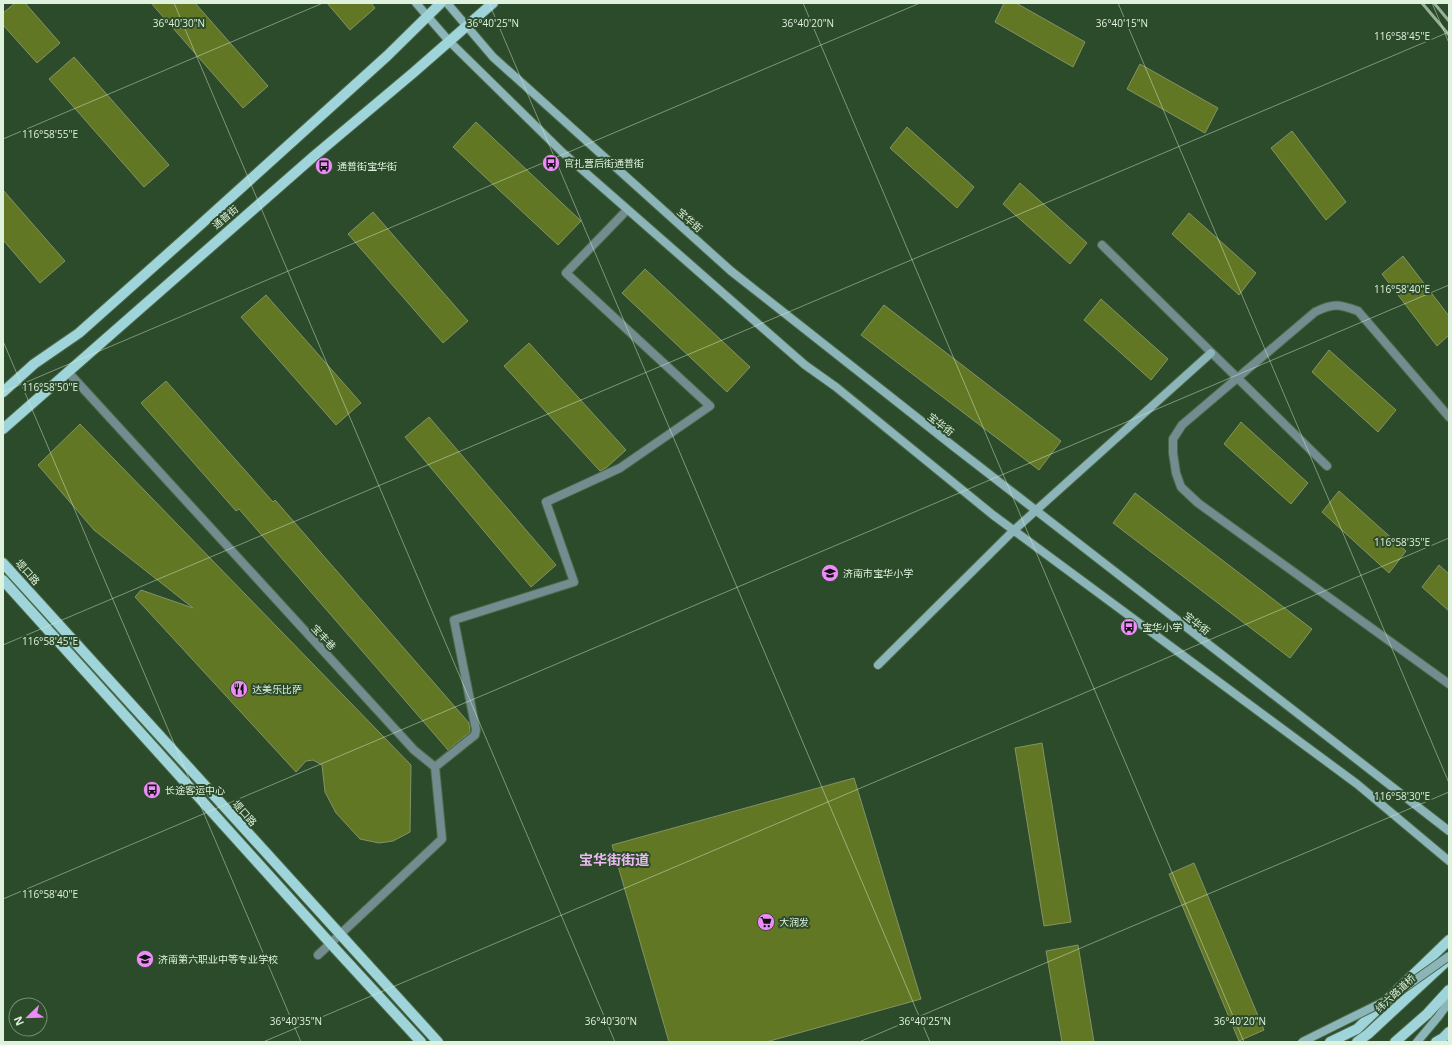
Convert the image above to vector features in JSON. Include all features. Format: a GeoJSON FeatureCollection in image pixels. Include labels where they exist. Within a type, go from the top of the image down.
{"type":"FeatureCollection","features":[{"type":"Feature","properties":{"kind":"main road"},"geometry":{"type":"LineString","coordinates":[[416,3],[449,41],[562,152],[805,365],[836,387],[1013,530],[1357,784],[1449,861]]}},
{"type":"Feature","properties":{"kind":"main road","name":"通普街"},"geometry":{"type":"LineString","coordinates":[[3,392],[34,364],[85,328],[387,56],[442,3]]}},
{"type":"Feature","properties":{"kind":"main road","name":"宝华街"},"geometry":{"type":"LineString","coordinates":[[447,3],[493,57],[731,271],[1036,510],[1449,830]]}},
{"type":"Feature","properties":{"kind":"main road","name":"通普街"},"geometry":{"type":"LineString","coordinates":[[3,429],[307,162],[413,73],[493,3]]}},
{"type":"Feature","properties":{"kind":"main road"},"geometry":{"type":"LineString","coordinates":[[878,665],[1013,530],[1211,354]]}},
{"type":"Feature","properties":{"kind":"main road","name":"堤口路"},"geometry":{"type":"LineString","coordinates":[[3,563],[438,1042]]}},
{"type":"Feature","properties":{"kind":"main road"},"geometry":{"type":"LineString","coordinates":[[3,580],[421,1042]]}},
{"type":"Feature","properties":{"kind":"main road"},"geometry":{"type":"LineString","coordinates":[[1330,1042],[1357,1029],[1449,940]]}},
{"type":"Feature","properties":{"kind":"main road"},"geometry":{"type":"LineString","coordinates":[[1302,1042],[1387,1000],[1449,956]]}},
{"type":"Feature","properties":{"kind":"main road","name":"纬六路道桥"},"geometry":{"type":"LineString","coordinates":[[1357,1042],[1368,1034],[1449,960]]}},
{"type":"Feature","properties":{"kind":"main road"},"geometry":{"type":"LineString","coordinates":[[1394,1042],[1427,1014],[1449,990]]}},
{"type":"Feature","properties":{"kind":"main road"},"geometry":{"type":"LineString","coordinates":[[1417,1042],[1449,1002]]}},
{"type":"Feature","properties":{"kind":"main road"},"geometry":{"type":"LineString","coordinates":[[1436,1042],[1449,1032]]}},
{"type":"Feature","properties":{"kind":"street"},"geometry":{"type":"LineString","coordinates":[[318,955],[442,839],[435,767],[475,735],[476,730],[454,620],[574,582],[546,502],[620,468],[710,406],[566,273],[627,210]]}},
{"type":"Feature","properties":{"kind":"street"},"geometry":{"type":"LineString","coordinates":[[1102,245],[1211,354],[1327,466]]}},
{"type":"Feature","properties":{"kind":"street"},"geometry":{"type":"LineString","coordinates":[[1449,417],[1358,311],[1341,305],[1328,306],[1315,312],[1182,425],[1173,439],[1173,453],[1176,473],[1181,487],[1198,503],[1449,684]]}},
{"type":"Feature","properties":{"kind":"street","name":"宝丰巷"},"geometry":{"type":"LineString","coordinates":[[68,372],[414,750],[435,767]]}},
{"type":"Feature","properties":{"kind":"building"},"geometry":{"type":"Polygon","coordinates":[[[15,3],[25,3],[60,43],[37,63],[3,25],[3,13],[15,3]]]}},
{"type":"Feature","properties":{"kind":"building"},"geometry":{"type":"Polygon","coordinates":[[[151,3],[195,3],[268,86],[243,108],[151,3]]]}},
{"type":"Feature","properties":{"kind":"building"},"geometry":{"type":"Polygon","coordinates":[[[327,3],[371,3],[375,8],[350,30],[327,3]]]}},
{"type":"Feature","properties":{"kind":"building"},"geometry":{"type":"Polygon","coordinates":[[[1004,3],[1016,3],[1085,42],[1073,67],[995,22],[1004,3]]]}},
{"type":"Feature","properties":{"kind":"building"},"geometry":{"type":"Polygon","coordinates":[[[74,57],[169,165],[144,187],[49,79],[74,57]]]}},
{"type":"Feature","properties":{"kind":"building"},"geometry":{"type":"Polygon","coordinates":[[[1140,64],[1218,108],[1205,133],[1127,89],[1140,64]]]}},
{"type":"Feature","properties":{"kind":"building"},"geometry":{"type":"Polygon","coordinates":[[[476,122],[581,221],[558,245],[453,147],[476,122]]]}},
{"type":"Feature","properties":{"kind":"building"},"geometry":{"type":"Polygon","coordinates":[[[907,127],[974,187],[957,208],[890,148],[907,127]]]}},
{"type":"Feature","properties":{"kind":"building"},"geometry":{"type":"Polygon","coordinates":[[[1292,131],[1346,202],[1326,220],[1271,148],[1292,131]]]}},
{"type":"Feature","properties":{"kind":"building"},"geometry":{"type":"Polygon","coordinates":[[[1020,183],[1087,243],[1070,264],[1003,204],[1020,183]]]}},
{"type":"Feature","properties":{"kind":"building"},"geometry":{"type":"Polygon","coordinates":[[[3,190],[65,261],[40,283],[3,240],[3,190]]]}},
{"type":"Feature","properties":{"kind":"building"},"geometry":{"type":"Polygon","coordinates":[[[373,212],[468,321],[443,343],[348,234],[373,212]]]}},
{"type":"Feature","properties":{"kind":"building"},"geometry":{"type":"Polygon","coordinates":[[[1189,213],[1256,273],[1239,295],[1172,234],[1189,213]]]}},
{"type":"Feature","properties":{"kind":"building"},"geometry":{"type":"Polygon","coordinates":[[[1403,256],[1449,316],[1449,335],[1437,346],[1382,274],[1403,256]]]}},
{"type":"Feature","properties":{"kind":"building"},"geometry":{"type":"Polygon","coordinates":[[[645,269],[750,367],[727,392],[622,293],[645,269]]]}},
{"type":"Feature","properties":{"kind":"building"},"geometry":{"type":"Polygon","coordinates":[[[266,295],[361,403],[336,425],[241,317],[266,295]]]}},
{"type":"Feature","properties":{"kind":"building"},"geometry":{"type":"Polygon","coordinates":[[[1101,299],[1168,359],[1151,380],[1084,320],[1101,299]]]}},
{"type":"Feature","properties":{"kind":"building"},"geometry":{"type":"Polygon","coordinates":[[[884,305],[1061,441],[1039,470],[861,335],[884,305]]]}},
{"type":"Feature","properties":{"kind":"building"},"geometry":{"type":"Polygon","coordinates":[[[529,343],[626,450],[606,468],[600,471],[504,366],[529,343]]]}},
{"type":"Feature","properties":{"kind":"building"},"geometry":{"type":"Polygon","coordinates":[[[1329,350],[1396,410],[1378,432],[1312,372],[1329,350]]]}},
{"type":"Feature","properties":{"kind":"building"},"geometry":{"type":"Polygon","coordinates":[[[166,381],[273,502],[275,500],[469,723],[470,732],[448,750],[239,509],[236,511],[141,403],[166,381]]]}},
{"type":"Feature","properties":{"kind":"building"},"geometry":{"type":"Polygon","coordinates":[[[429,417],[556,565],[531,587],[405,437],[429,417]]]}},
{"type":"Feature","properties":{"kind":"building"},"geometry":{"type":"Polygon","coordinates":[[[1241,422],[1308,483],[1291,504],[1224,444],[1241,422]]]}},
{"type":"Feature","properties":{"kind":"building"},"geometry":{"type":"Polygon","coordinates":[[[80,424],[411,765],[410,832],[393,841],[379,843],[360,839],[336,813],[325,792],[322,765],[313,760],[306,761],[296,772],[135,597],[141,590],[193,608],[94,530],[38,465],[80,424]]]}},
{"type":"Feature","properties":{"kind":"building"},"geometry":{"type":"Polygon","coordinates":[[[1339,491],[1406,551],[1389,573],[1322,512],[1339,491]]]}},
{"type":"Feature","properties":{"kind":"building"},"geometry":{"type":"Polygon","coordinates":[[[1135,493],[1312,629],[1290,658],[1113,523],[1135,493]]]}},
{"type":"Feature","properties":{"kind":"building"},"geometry":{"type":"Polygon","coordinates":[[[1439,565],[1449,574],[1449,611],[1422,587],[1439,565]]]}},
{"type":"Feature","properties":{"kind":"building"},"geometry":{"type":"Polygon","coordinates":[[[1042,743],[1071,922],[1044,926],[1015,748],[1042,743]]]}},
{"type":"Feature","properties":{"kind":"building","name":"大润发"},"geometry":{"type":"Polygon","coordinates":[[[854,778],[921,999],[766,1042],[669,1042],[612,845],[854,778]]]}},
{"type":"Feature","properties":{"kind":"building"},"geometry":{"type":"Polygon","coordinates":[[[1194,863],[1264,1030],[1239,1041],[1169,874],[1194,863]]]}},
{"type":"Feature","properties":{"kind":"building"},"geometry":{"type":"Polygon","coordinates":[[[1078,945],[1094,1042],[1062,1042],[1046,951],[1078,945]]]}},
{"type":"Feature","properties":{"kind":"railway"},"geometry":{"type":"LineString","coordinates":[[1422,3],[1449,35]]}},
{"type":"Feature","properties":{"kind":"railway"},"geometry":{"type":"LineString","coordinates":[[1434,3],[1449,21]]}},
{"type":"Feature","properties":{"kind":"place","name":"官扎营后街通普街"},"geometry":{"type":"Point","coordinates":[551,163]}},
{"type":"Feature","properties":{"kind":"place","name":"通普街宝华街"},"geometry":{"type":"Point","coordinates":[324,166]}},
{"type":"Feature","properties":{"kind":"place","name":"济南市宝华小学"},"geometry":{"type":"Point","coordinates":[830,573]}},
{"type":"Feature","properties":{"kind":"place","name":"宝华小学"},"geometry":{"type":"Point","coordinates":[1129,627]}},
{"type":"Feature","properties":{"kind":"place","name":"达美乐比萨"},"geometry":{"type":"Point","coordinates":[239,689]}},
{"type":"Feature","properties":{"kind":"place","name":"长途客运中心"},"geometry":{"type":"Point","coordinates":[152,790]}},
{"type":"Feature","properties":{"kind":"place","name":"大润发"},"geometry":{"type":"Point","coordinates":[766,922]}},
{"type":"Feature","properties":{"kind":"place","name":"济南第六职业中等专业学校"},"geometry":{"type":"Point","coordinates":[145,959]}},
{"type":"Feature","properties":{"kind":"district","name":"宝华街街道"},"geometry":{"type":"Point","coordinates":[614,860]}}]}
